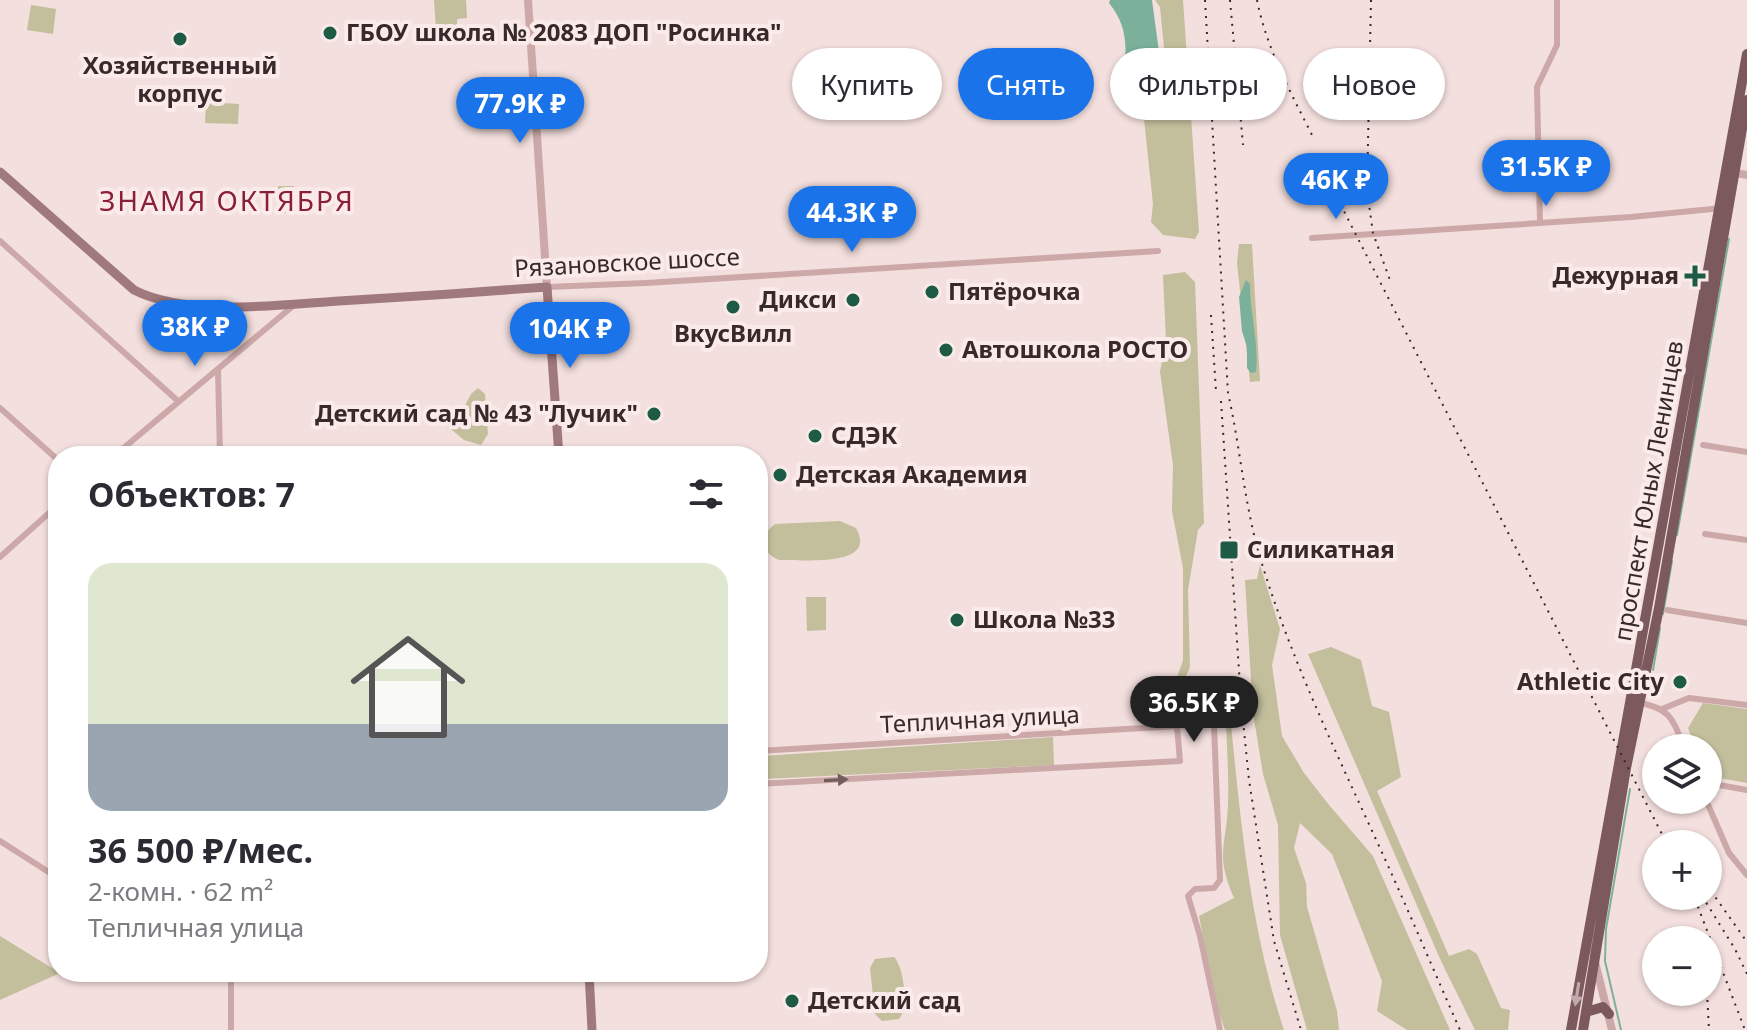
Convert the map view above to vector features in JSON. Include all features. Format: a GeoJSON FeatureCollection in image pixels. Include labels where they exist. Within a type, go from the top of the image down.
{"type":"FeatureCollection","features":[{"type":"Feature","properties":{"kind":"main road","name":"проспект Юных Ленинцев"},"geometry":{"type":"LineString","coordinates":[[1571,1030],[1635,702],[1659,608],[1725,208],[1747,54]]}},
{"type":"Feature","properties":{"kind":"main road","name":"проспект Юных Ленинцев"},"geometry":{"type":"LineString","coordinates":[[1730,172],[1747,100]]}},
{"type":"Feature","properties":{"kind":"main road","name":"Рязановское шоссе"},"geometry":{"type":"LineString","coordinates":[[0,172],[134,290],[152,299],[194,305],[296,304],[547,287]]}},
{"type":"Feature","properties":{"kind":"main road"},"geometry":{"type":"LineString","coordinates":[[547,287],[558,446]]}},
{"type":"Feature","properties":{"kind":"main road","name":"проспект Юных Ленинцев"},"geometry":{"type":"LineString","coordinates":[[1583,1030],[1635,702]]}},
{"type":"Feature","properties":{"kind":"main road"},"geometry":{"type":"LineString","coordinates":[[590,982],[592,1030]]}},
{"type":"Feature","properties":{"kind":"main road"},"geometry":{"type":"LineString","coordinates":[[1586,1012],[1603,1007],[1609,1014]]}},
{"type":"Feature","properties":{"kind":"street"},"geometry":{"type":"LineString","coordinates":[[528,0],[547,287]]}},
{"type":"Feature","properties":{"kind":"street"},"geometry":{"type":"LineString","coordinates":[[1540,223],[1537,87],[1557,45],[1557,0]]}},
{"type":"Feature","properties":{"kind":"street"},"geometry":{"type":"LineString","coordinates":[[1730,172],[1747,175]]}},
{"type":"Feature","properties":{"kind":"street"},"geometry":{"type":"LineString","coordinates":[[1312,238],[1725,208]]}},
{"type":"Feature","properties":{"kind":"street"},"geometry":{"type":"LineString","coordinates":[[0,241],[178,401]]}},
{"type":"Feature","properties":{"kind":"street","name":"Рязановское шоссе"},"geometry":{"type":"LineString","coordinates":[[547,287],[1158,251]]}},
{"type":"Feature","properties":{"kind":"street"},"geometry":{"type":"LineString","coordinates":[[126,446],[296,304]]}},
{"type":"Feature","properties":{"kind":"street"},"geometry":{"type":"LineString","coordinates":[[218,370],[220,446]]}},
{"type":"Feature","properties":{"kind":"street"},"geometry":{"type":"LineString","coordinates":[[0,408],[48,451]]}},
{"type":"Feature","properties":{"kind":"street"},"geometry":{"type":"LineString","coordinates":[[1703,445],[1747,452]]}},
{"type":"Feature","properties":{"kind":"street"},"geometry":{"type":"LineString","coordinates":[[0,557],[48,514]]}},
{"type":"Feature","properties":{"kind":"street"},"geometry":{"type":"LineString","coordinates":[[1705,534],[1747,540]]}},
{"type":"Feature","properties":{"kind":"street"},"geometry":{"type":"LineString","coordinates":[[1667,610],[1747,623]]}},
{"type":"Feature","properties":{"kind":"street"},"geometry":{"type":"LineString","coordinates":[[1662,709],[1689,698],[1747,705]]}},
{"type":"Feature","properties":{"kind":"street"},"geometry":{"type":"LineString","coordinates":[[1635,702],[1662,709],[1671,716],[1678,734]]}},
{"type":"Feature","properties":{"kind":"street","name":"Тепличная улица"},"geometry":{"type":"LineString","coordinates":[[768,750],[1177,726],[1196,722],[1214,725],[1220,880],[1214,888],[1195,889],[1188,896],[1220,1030]]}},
{"type":"Feature","properties":{"kind":"street"},"geometry":{"type":"LineString","coordinates":[[768,783],[1180,761],[1177,726]]}},
{"type":"Feature","properties":{"kind":"street"},"geometry":{"type":"LineString","coordinates":[[1722,786],[1747,790]]}},
{"type":"Feature","properties":{"kind":"street"},"geometry":{"type":"LineString","coordinates":[[1712,814],[1729,853],[1747,875]]}},
{"type":"Feature","properties":{"kind":"street"},"geometry":{"type":"LineString","coordinates":[[0,841],[48,872]]}},
{"type":"Feature","properties":{"kind":"street"},"geometry":{"type":"LineString","coordinates":[[1589,926],[1612,1030]]}},
{"type":"Feature","properties":{"kind":"street"},"geometry":{"type":"LineString","coordinates":[[1583,957],[1595,962]]}},
{"type":"Feature","properties":{"kind":"street"},"geometry":{"type":"LineString","coordinates":[[231,982],[231,1030]]}},
{"type":"Feature","properties":{"kind":"shaded area"},"geometry":{"type":"Polygon","coordinates":[[[434,0],[466,0],[467,18],[457,19],[457,28],[436,30],[434,0]]]}},
{"type":"Feature","properties":{"kind":"shaded area"},"geometry":{"type":"Polygon","coordinates":[[[1110,0],[1152,0],[1158,48],[1125,48],[1123,30],[1110,0]]]}},
{"type":"Feature","properties":{"kind":"shaded area"},"geometry":{"type":"Polygon","coordinates":[[[1155,0],[1183,0],[1186,48],[1164,48],[1160,7],[1155,0]]]}},
{"type":"Feature","properties":{"kind":"shaded area"},"geometry":{"type":"Polygon","coordinates":[[[31,5],[56,9],[53,34],[27,30],[31,5]]]}},
{"type":"Feature","properties":{"kind":"shaded area"},"geometry":{"type":"Polygon","coordinates":[[[206,102],[239,104],[238,124],[205,123],[206,102]]]}},
{"type":"Feature","properties":{"kind":"shaded area"},"geometry":{"type":"Polygon","coordinates":[[[1144,120],[1191,120],[1199,232],[1195,239],[1163,235],[1151,222],[1153,204],[1144,120]]]}},
{"type":"Feature","properties":{"kind":"shaded area"},"geometry":{"type":"Polygon","coordinates":[[[278,186],[294,186],[294,213],[279,213],[278,186]]]}},
{"type":"Feature","properties":{"kind":"shaded area"},"geometry":{"type":"Polygon","coordinates":[[[1239,244],[1252,244],[1260,381],[1250,382],[1237,263],[1239,244]]]}},
{"type":"Feature","properties":{"kind":"shaded area"},"geometry":{"type":"Polygon","coordinates":[[[1185,272],[1195,282],[1204,523],[1198,530],[1188,590],[1190,667],[1179,692],[1175,684],[1183,660],[1183,568],[1172,511],[1173,465],[1160,372],[1166,340],[1163,275],[1185,272]]]}},
{"type":"Feature","properties":{"kind":"shaded area"},"geometry":{"type":"Polygon","coordinates":[[[1246,280],[1250,284],[1256,350],[1256,372],[1251,373],[1247,368],[1239,297],[1246,280]]]}},
{"type":"Feature","properties":{"kind":"shaded area"},"geometry":{"type":"Polygon","coordinates":[[[478,388],[485,394],[488,434],[481,445],[464,440],[441,421],[458,419],[471,394],[478,388]]]}},
{"type":"Feature","properties":{"kind":"shaded area"},"geometry":{"type":"Polygon","coordinates":[[[840,521],[856,528],[860,541],[857,550],[847,556],[779,560],[768,551],[768,530],[775,524],[840,521]]]}},
{"type":"Feature","properties":{"kind":"shaded area"},"geometry":{"type":"Polygon","coordinates":[[[1260,565],[1280,629],[1272,665],[1282,736],[1304,773],[1373,856],[1450,1030],[1407,1030],[1377,1011],[1382,981],[1332,854],[1300,823],[1294,848],[1306,883],[1307,907],[1337,1011],[1339,1030],[1307,1030],[1280,935],[1278,825],[1263,774],[1253,713],[1245,580],[1257,579],[1260,565]]]}},
{"type":"Feature","properties":{"kind":"shaded area"},"geometry":{"type":"Polygon","coordinates":[[[806,597],[826,597],[826,630],[807,631],[806,597]]]}},
{"type":"Feature","properties":{"kind":"shaded area"},"geometry":{"type":"Polygon","coordinates":[[[1331,647],[1361,660],[1372,706],[1389,712],[1401,777],[1377,791],[1449,956],[1469,949],[1477,954],[1501,1008],[1510,1010],[1508,1030],[1475,1030],[1441,961],[1308,654],[1331,647]]]}},
{"type":"Feature","properties":{"kind":"shaded area"},"geometry":{"type":"Polygon","coordinates":[[[1703,703],[1747,709],[1747,783],[1722,779],[1722,734],[1690,734],[1688,728],[1703,703]]]}},
{"type":"Feature","properties":{"kind":"shaded area"},"geometry":{"type":"Polygon","coordinates":[[[1226,722],[1231,724],[1243,840],[1255,917],[1284,1030],[1225,1030],[1216,1004],[1199,916],[1234,898],[1223,861],[1228,795],[1226,722]]]}},
{"type":"Feature","properties":{"kind":"shaded area"},"geometry":{"type":"Polygon","coordinates":[[[1053,737],[1054,765],[768,779],[768,756],[1053,737]]]}},
{"type":"Feature","properties":{"kind":"shaded area"},"geometry":{"type":"Polygon","coordinates":[[[0,936],[48,966],[48,978],[0,1000],[0,936]]]}},
{"type":"Feature","properties":{"kind":"shaded area"},"geometry":{"type":"Polygon","coordinates":[[[894,957],[903,978],[904,1006],[899,1019],[882,1021],[875,1014],[870,968],[875,959],[894,957]]]}},
{"type":"Feature","properties":{"kind":"waterway"},"geometry":{"type":"LineString","coordinates":[[1677,535],[1729,239]]}},
{"type":"Feature","properties":{"kind":"waterway"},"geometry":{"type":"LineString","coordinates":[[1663,614],[1672,561]]}},
{"type":"Feature","properties":{"kind":"waterway"},"geometry":{"type":"LineString","coordinates":[[1653,670],[1660,628]]}},
{"type":"Feature","properties":{"kind":"waterway"},"geometry":{"type":"LineString","coordinates":[[1621,1030],[1605,961],[1606,929],[1630,789]]}},
{"type":"Feature","properties":{"kind":"railway"},"geometry":{"type":"LineString","coordinates":[[1205,0],[1228,393],[1254,534],[1271,592],[1299,665],[1460,1030]]}},
{"type":"Feature","properties":{"kind":"railway"},"geometry":{"type":"LineString","coordinates":[[1230,0],[1243,145]]}},
{"type":"Feature","properties":{"kind":"railway"},"geometry":{"type":"LineString","coordinates":[[1257,0],[1273,54],[1314,139]]}},
{"type":"Feature","properties":{"kind":"railway"},"geometry":{"type":"LineString","coordinates":[[1371,0],[1367,190],[1373,233],[1391,283]]}},
{"type":"Feature","properties":{"kind":"railway"},"geometry":{"type":"LineString","coordinates":[[1326,176],[1660,830]]}},
{"type":"Feature","properties":{"kind":"railway"},"geometry":{"type":"LineString","coordinates":[[1211,315],[1216,391]]}},
{"type":"Feature","properties":{"kind":"railway"},"geometry":{"type":"LineString","coordinates":[[1221,401],[1249,780],[1274,941],[1301,1030]]}},
{"type":"Feature","properties":{"kind":"railway"},"geometry":{"type":"LineString","coordinates":[[1722,907],[1747,942]]}},
{"type":"Feature","properties":{"kind":"railway"},"geometry":{"type":"LineString","coordinates":[[1699,910],[1745,1030]]}},
{"type":"Feature","properties":{"kind":"railway"},"geometry":{"type":"LineString","coordinates":[[1711,910],[1747,974]]}},
{"type":"Feature","properties":{"kind":"railway"},"geometry":{"type":"LineString","coordinates":[[1708,1006],[1709,1030]]}},
{"type":"Feature","properties":{"kind":"place","name":"ГБОУ школа № 2083 ДОП \"Росинка\""},"geometry":{"type":"Point","coordinates":[330,33]}},
{"type":"Feature","properties":{"kind":"place","name":"Хозяйственный корпус"},"geometry":{"type":"Point","coordinates":[180,39]}},
{"type":"Feature","properties":{"kind":"place","name":"Дежурная"},"geometry":{"type":"Point","coordinates":[1695,276]}},
{"type":"Feature","properties":{"kind":"place","name":"Пятёрочка"},"geometry":{"type":"Point","coordinates":[932,292]}},
{"type":"Feature","properties":{"kind":"place","name":"Дикси"},"geometry":{"type":"Point","coordinates":[853,300]}},
{"type":"Feature","properties":{"kind":"place","name":"ВкусВилл"},"geometry":{"type":"Point","coordinates":[733,307]}},
{"type":"Feature","properties":{"kind":"place","name":"Автошкола РОСТО"},"geometry":{"type":"Point","coordinates":[946,350]}},
{"type":"Feature","properties":{"kind":"place","name":"Детский сад № 43 \"Лучик\""},"geometry":{"type":"Point","coordinates":[654,414]}},
{"type":"Feature","properties":{"kind":"place","name":"СДЭК"},"geometry":{"type":"Point","coordinates":[815,436]}},
{"type":"Feature","properties":{"kind":"place","name":"Детская Академия"},"geometry":{"type":"Point","coordinates":[780,475]}},
{"type":"Feature","properties":{"kind":"place","name":"Силикатная"},"geometry":{"type":"Point","coordinates":[1229,550]}},
{"type":"Feature","properties":{"kind":"place","name":"Школа №33"},"geometry":{"type":"Point","coordinates":[957,620]}},
{"type":"Feature","properties":{"kind":"place","name":"Athletic City"},"geometry":{"type":"Point","coordinates":[1680,682]}},
{"type":"Feature","properties":{"kind":"place","name":"Детский сад"},"geometry":{"type":"Point","coordinates":[792,1001]}},
{"type":"Feature","properties":{"kind":"district","name":"ЗНАМЯ ОКТЯБРЯ"},"geometry":{"type":"Point","coordinates":[227,201]}}]}
